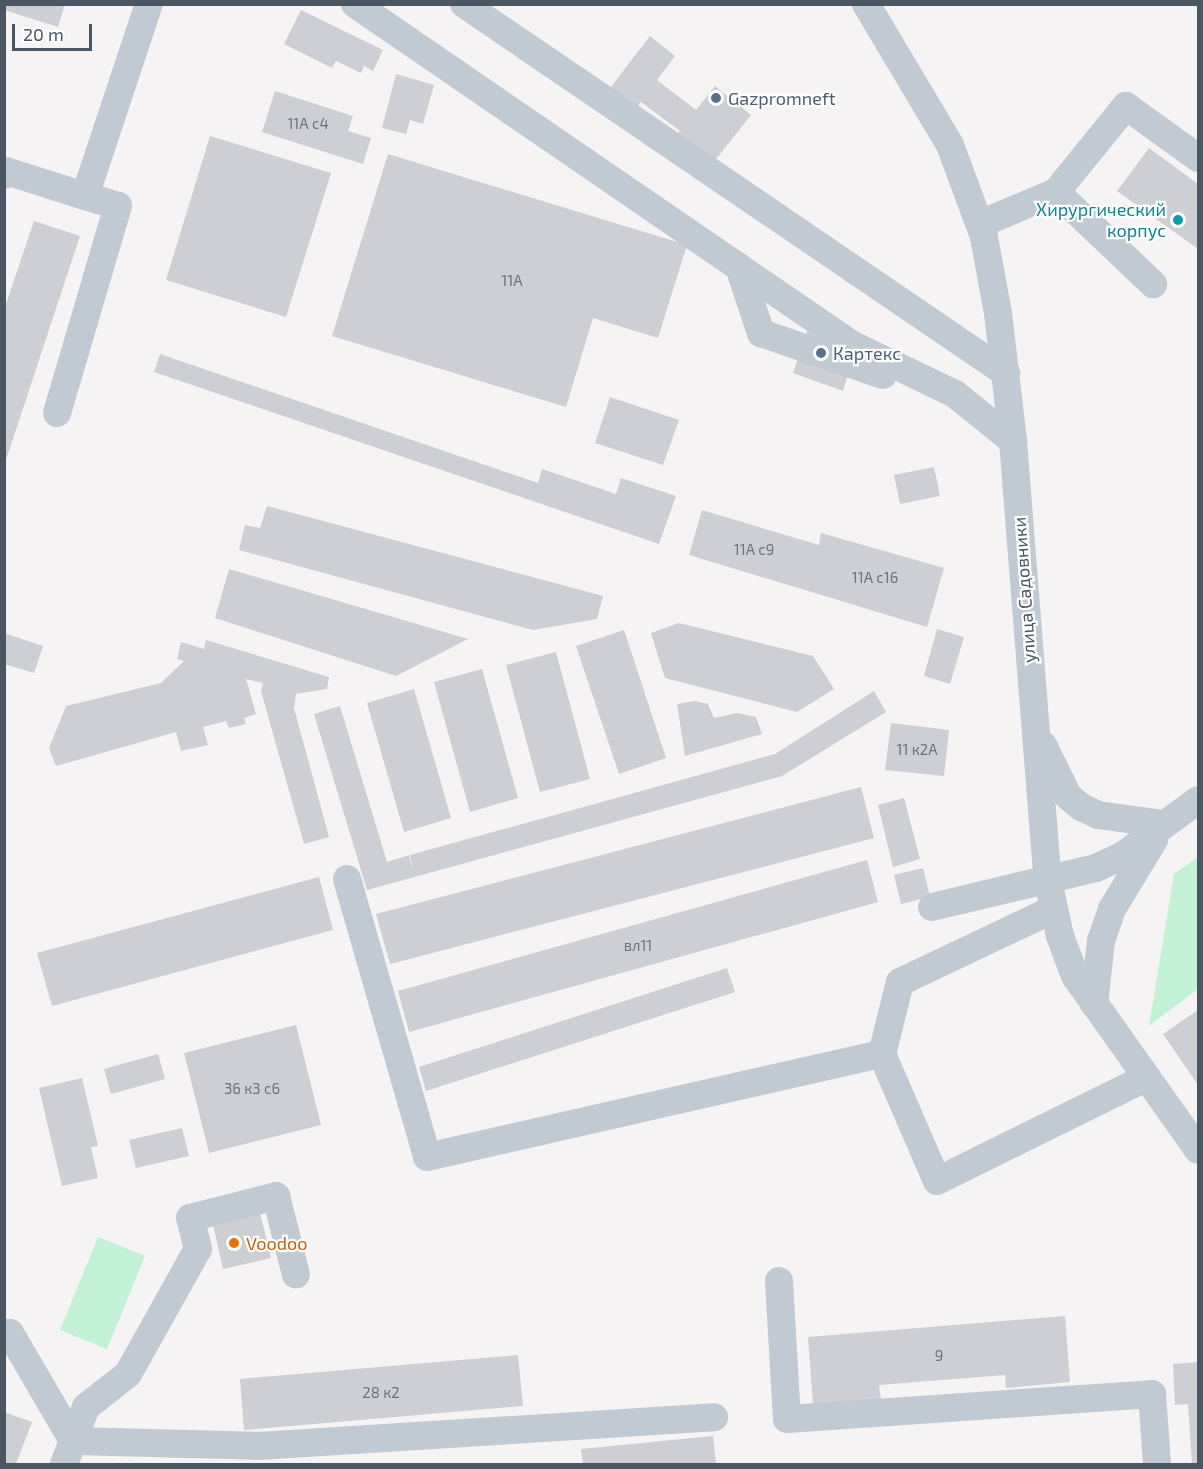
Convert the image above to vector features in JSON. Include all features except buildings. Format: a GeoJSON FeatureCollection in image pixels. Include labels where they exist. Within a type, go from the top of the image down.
{"type":"FeatureCollection","features":[{"type":"Feature","properties":{"kind":"street"},"geometry":{"type":"LineString","coordinates":[[85,196],[148,4]]}},
{"type":"Feature","properties":{"kind":"street"},"geometry":{"type":"LineString","coordinates":[[355,4],[851,344],[955,394],[1013,441]]}},
{"type":"Feature","properties":{"kind":"street"},"geometry":{"type":"LineString","coordinates":[[464,4],[1006,373]]}},
{"type":"Feature","properties":{"kind":"street","name":"улица Садовники"},"geometry":{"type":"LineString","coordinates":[[865,9],[950,145],[980,224],[1006,373],[1047,876],[1054,909],[1075,976],[1198,1150]]}},
{"type":"Feature","properties":{"kind":"street"},"geometry":{"type":"LineString","coordinates":[[980,224],[1056,192],[1126,106],[1198,158]]}},
{"type":"Feature","properties":{"kind":"street"},"geometry":{"type":"LineString","coordinates":[[4,176],[6,171],[118,206],[57,413]]}},
{"type":"Feature","properties":{"kind":"street"},"geometry":{"type":"LineString","coordinates":[[1056,192],[1153,284]]}},
{"type":"Feature","properties":{"kind":"street"},"geometry":{"type":"LineString","coordinates":[[739,267],[761,333],[879,375],[920,378]]}},
{"type":"Feature","properties":{"kind":"street"},"geometry":{"type":"LineString","coordinates":[[1034,724],[1068,796],[1082,807],[1107,817],[1164,824]]}},
{"type":"Feature","properties":{"kind":"street"},"geometry":{"type":"LineString","coordinates":[[932,907],[1018,889],[1047,876],[1096,868],[1198,800]]}},
{"type":"Feature","properties":{"kind":"street"},"geometry":{"type":"LineString","coordinates":[[1094,1004],[1101,941],[1112,909],[1164,824]]}},
{"type":"Feature","properties":{"kind":"street"},"geometry":{"type":"LineString","coordinates":[[347,879],[427,1156],[882,1054]]}},
{"type":"Feature","properties":{"kind":"street"},"geometry":{"type":"LineString","coordinates":[[1054,909],[900,982],[882,1054],[937,1181],[1145,1078]]}},
{"type":"Feature","properties":{"kind":"street"},"geometry":{"type":"LineString","coordinates":[[68,1453],[86,1407],[128,1374],[198,1249],[190,1218],[276,1196],[296,1275]]}},
{"type":"Feature","properties":{"kind":"street"},"geometry":{"type":"LineString","coordinates":[[779,1281],[787,1419],[1152,1394],[1157,1464]]}},
{"type":"Feature","properties":{"kind":"street"},"geometry":{"type":"LineString","coordinates":[[4,1333],[10,1333],[68,1453]]}},
{"type":"Feature","properties":{"kind":"street"},"geometry":{"type":"LineString","coordinates":[[68,1453],[258,1446],[714,1417]]}},
{"type":"Feature","properties":{"kind":"green space"},"geometry":{"type":"Polygon","coordinates":[[[1198,857],[1198,989],[1149,1026],[1174,874],[1198,857]]]}},
{"type":"Feature","properties":{"kind":"green space"},"geometry":{"type":"Polygon","coordinates":[[[98,1237],[145,1256],[107,1349],[60,1330],[98,1237]]]}},
{"type":"Feature","properties":{"kind":"place","name":"Gazpromneft"},"geometry":{"type":"Point","coordinates":[716,98]}},
{"type":"Feature","properties":{"kind":"place","name":"Хирургический корпус"},"geometry":{"type":"Point","coordinates":[1178,220]}},
{"type":"Feature","properties":{"kind":"place","name":"Картекс"},"geometry":{"type":"Point","coordinates":[821,353]}},
{"type":"Feature","properties":{"kind":"place","name":"Voodoo"},"geometry":{"type":"Point","coordinates":[234,1243]}}]}
